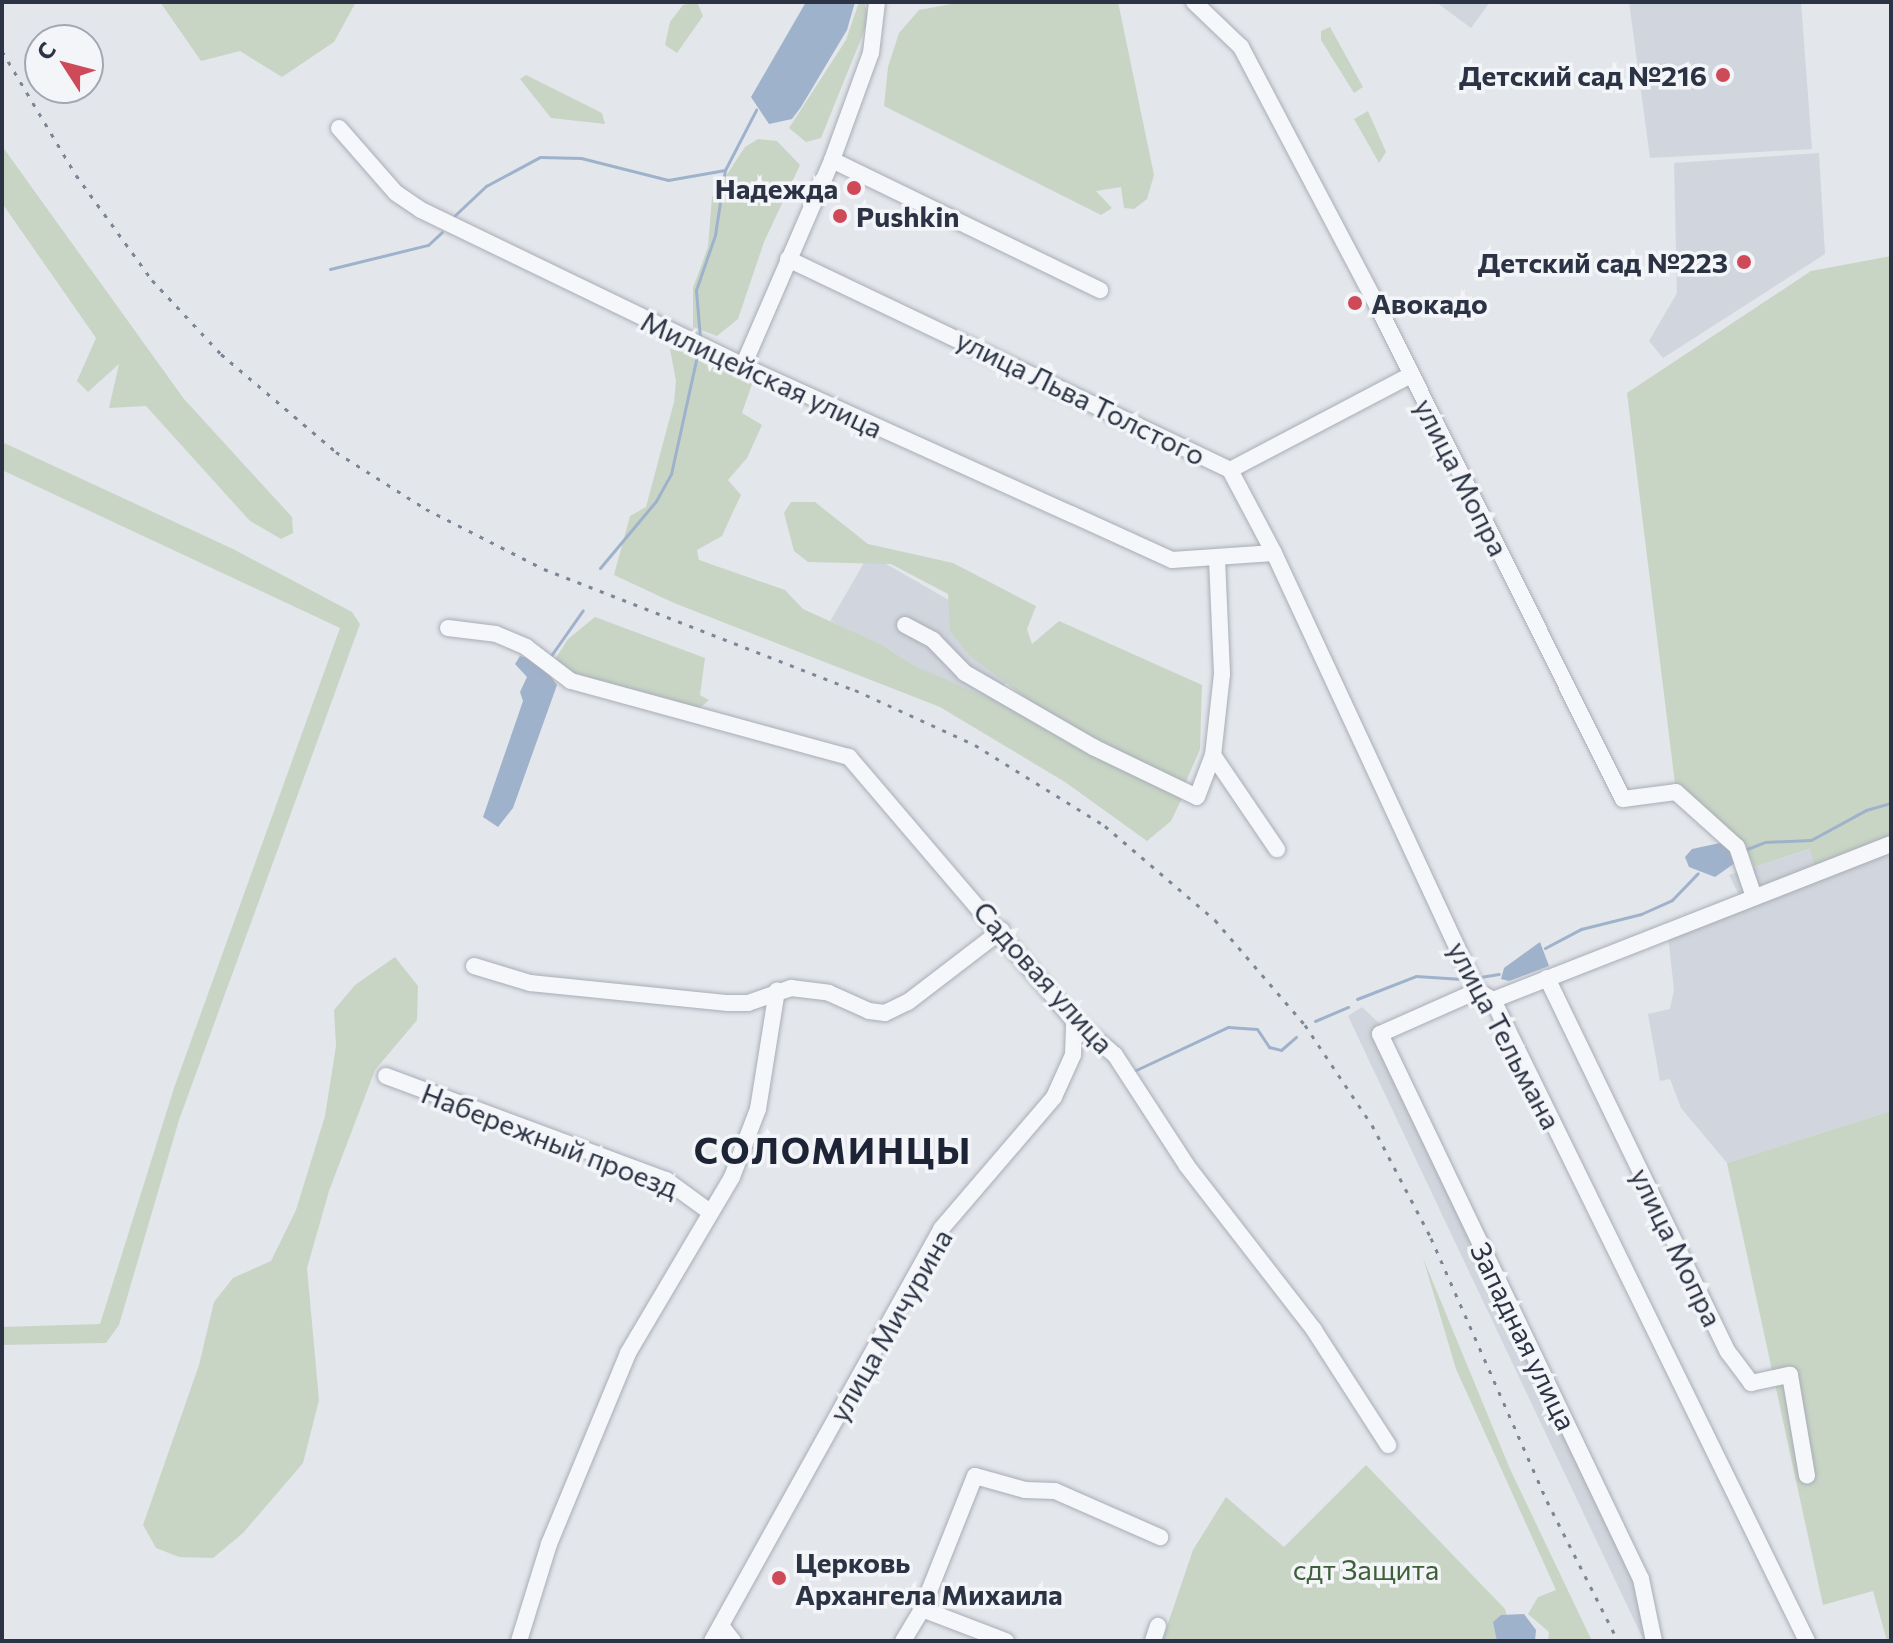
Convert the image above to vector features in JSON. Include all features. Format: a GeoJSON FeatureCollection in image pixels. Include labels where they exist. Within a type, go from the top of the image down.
{"type":"FeatureCollection","features":[{"type":"Feature","properties":{"kind":"street"},"geometry":{"type":"LineString","coordinates":[[743,366],[832,160],[871,53],[877,2]]}},
{"type":"Feature","properties":{"kind":"street","name":"улица Мопра"},"geometry":{"type":"LineString","coordinates":[[1194,2],[1241,47],[1411,375],[1623,799],[1676,792],[1737,847],[1754,897]]}},
{"type":"Feature","properties":{"kind":"street","name":"Милицейская улица"},"geometry":{"type":"LineString","coordinates":[[339,128],[416,208],[743,366],[1172,560],[1274,553]]}},
{"type":"Feature","properties":{"kind":"street"},"geometry":{"type":"LineString","coordinates":[[832,160],[1100,290]]}},
{"type":"Feature","properties":{"kind":"street","name":"улица Льва Толстого"},"geometry":{"type":"LineString","coordinates":[[788,259],[1130,418],[1230,470],[1411,375]]}},
{"type":"Feature","properties":{"kind":"street","name":"улица Тельмана"},"geometry":{"type":"LineString","coordinates":[[1230,470],[1274,553],[1477,991],[1493,1000],[1807,1641]]}},
{"type":"Feature","properties":{"kind":"street"},"geometry":{"type":"LineString","coordinates":[[905,625],[933,640],[965,673],[1093,747],[1197,797],[1213,755],[1222,674],[1217,559]]}},
{"type":"Feature","properties":{"kind":"street","name":"Садовая улица"},"geometry":{"type":"LineString","coordinates":[[448,628],[516,642],[571,681],[849,757],[1002,930],[1074,1020],[1115,1055],[1187,1166],[1314,1330],[1388,1445]]}},
{"type":"Feature","properties":{"kind":"street"},"geometry":{"type":"LineString","coordinates":[[1213,755],[1277,849]]}},
{"type":"Feature","properties":{"kind":"street"},"geometry":{"type":"LineString","coordinates":[[1493,1000],[1891,844]]}},
{"type":"Feature","properties":{"kind":"street"},"geometry":{"type":"LineString","coordinates":[[474,966],[530,983],[728,1003],[748,1003],[791,988],[829,993],[869,1011],[885,1013],[908,1002],[1002,930]]}},
{"type":"Feature","properties":{"kind":"street","name":"улица Мопра"},"geometry":{"type":"LineString","coordinates":[[1547,978],[1728,1352],[1751,1383],[1790,1375],[1807,1476]]}},
{"type":"Feature","properties":{"kind":"street"},"geometry":{"type":"LineString","coordinates":[[519,1641],[590,1436],[628,1353],[732,1177],[758,1109],[777,991]]}},
{"type":"Feature","properties":{"kind":"street","name":"Западная улица"},"geometry":{"type":"LineString","coordinates":[[1477,991],[1380,1034],[1641,1579],[1654,1641]]}},
{"type":"Feature","properties":{"kind":"street","name":"улица Мичурина"},"geometry":{"type":"LineString","coordinates":[[712,1641],[941,1229],[1054,1097],[1073,1055],[1074,1020]]}},
{"type":"Feature","properties":{"kind":"street","name":"Набережный проезд"},"geometry":{"type":"LineString","coordinates":[[386,1076],[666,1180],[710,1212]]}},
{"type":"Feature","properties":{"kind":"street"},"geometry":{"type":"LineString","coordinates":[[903,1641],[922,1609],[975,1476],[1025,1490],[1055,1491],[1160,1537]]}},
{"type":"Feature","properties":{"kind":"street"},"geometry":{"type":"LineString","coordinates":[[922,1609],[1006,1641]]}},
{"type":"Feature","properties":{"kind":"street"},"geometry":{"type":"LineString","coordinates":[[722,1627],[733,1641]]}},
{"type":"Feature","properties":{"kind":"shaded area"},"geometry":{"type":"Polygon","coordinates":[[[1436,2],[1490,2],[1471,28],[1436,2]]]}},
{"type":"Feature","properties":{"kind":"shaded area","name":"Детский сад №216"},"geometry":{"type":"Polygon","coordinates":[[[1629,2],[1801,2],[1812,149],[1650,158],[1629,2]]]}},
{"type":"Feature","properties":{"kind":"shaded area","name":"Детский сад №223"},"geometry":{"type":"Polygon","coordinates":[[[1819,153],[1825,254],[1663,358],[1649,341],[1677,293],[1674,163],[1819,153]]]}},
{"type":"Feature","properties":{"kind":"shaded area"},"geometry":{"type":"Polygon","coordinates":[[[869,554],[1027,646],[989,712],[830,621],[869,554]]]}},
{"type":"Feature","properties":{"kind":"shaded area"},"geometry":{"type":"Polygon","coordinates":[[[1811,849],[1817,872],[1891,850],[1891,1111],[1727,1163],[1681,1108],[1670,1079],[1660,1081],[1648,1014],[1670,1009],[1674,990],[1668,935],[1745,907],[1729,875],[1811,849]]]}},
{"type":"Feature","properties":{"kind":"shaded area"},"geometry":{"type":"Polygon","coordinates":[[[1362,1007],[1383,1027],[1646,1578],[1657,1641],[1644,1641],[1348,1016],[1362,1007]]]}},
{"type":"Feature","properties":{"kind":"green space"},"geometry":{"type":"Polygon","coordinates":[[[160,2],[356,2],[334,42],[282,77],[240,51],[201,61],[160,2]]]}},
{"type":"Feature","properties":{"kind":"green space"},"geometry":{"type":"Polygon","coordinates":[[[697,2],[703,16],[677,53],[665,45],[670,22],[683,5],[697,2]]]}},
{"type":"Feature","properties":{"kind":"green space"},"geometry":{"type":"Polygon","coordinates":[[[859,2],[864,2],[869,19],[821,138],[806,142],[789,128],[846,40],[859,2]]]}},
{"type":"Feature","properties":{"kind":"green space"},"geometry":{"type":"Polygon","coordinates":[[[962,2],[1118,2],[1154,175],[1147,199],[1134,209],[1124,208],[1121,187],[1096,191],[1112,208],[1101,215],[884,106],[888,67],[899,33],[919,10],[962,2]]]}},
{"type":"Feature","properties":{"kind":"green space"},"geometry":{"type":"Polygon","coordinates":[[[1330,27],[1363,87],[1354,93],[1321,40],[1321,31],[1330,27]]]}},
{"type":"Feature","properties":{"kind":"green space"},"geometry":{"type":"Polygon","coordinates":[[[526,75],[602,113],[605,124],[551,118],[520,79],[526,75]]]}},
{"type":"Feature","properties":{"kind":"green space"},"geometry":{"type":"Polygon","coordinates":[[[1368,111],[1386,152],[1379,163],[1354,119],[1368,111]]]}},
{"type":"Feature","properties":{"kind":"green space"},"geometry":{"type":"Polygon","coordinates":[[[758,139],[777,141],[800,165],[764,242],[738,319],[717,336],[693,327],[693,288],[708,247],[712,197],[745,147],[758,139]]]}},
{"type":"Feature","properties":{"kind":"green space"},"geometry":{"type":"Polygon","coordinates":[[[2,146],[184,399],[292,517],[293,533],[281,539],[250,521],[146,406],[109,408],[119,364],[88,392],[77,381],[96,338],[2,203],[2,146]]]}},
{"type":"Feature","properties":{"kind":"green space"},"geometry":{"type":"Polygon","coordinates":[[[1891,256],[1891,850],[1817,873],[1810,849],[1754,867],[1745,844],[1676,792],[1627,393],[1811,271],[1891,256]]]}},
{"type":"Feature","properties":{"kind":"green space"},"geometry":{"type":"Polygon","coordinates":[[[670,349],[709,358],[752,384],[742,413],[762,425],[747,458],[728,480],[741,495],[722,536],[697,550],[699,560],[785,590],[803,609],[880,644],[914,666],[1010,707],[1183,796],[1171,821],[1147,841],[1065,782],[940,707],[674,603],[614,575],[630,516],[646,507],[674,402],[676,381],[670,349]]]}},
{"type":"Feature","properties":{"kind":"green space"},"geometry":{"type":"Polygon","coordinates":[[[2,442],[233,549],[352,612],[360,624],[179,1120],[119,1325],[106,1343],[2,1345],[2,1327],[100,1324],[174,1088],[340,628],[2,470],[2,442]]]}},
{"type":"Feature","properties":{"kind":"green space"},"geometry":{"type":"Polygon","coordinates":[[[791,502],[815,502],[868,544],[953,563],[1036,606],[1027,629],[1032,644],[1059,621],[1202,685],[1200,749],[1185,784],[1048,715],[969,655],[950,631],[948,594],[891,564],[808,562],[794,551],[784,513],[791,502]]]}},
{"type":"Feature","properties":{"kind":"green space"},"geometry":{"type":"Polygon","coordinates":[[[595,617],[705,658],[700,695],[709,700],[699,709],[576,676],[554,661],[568,639],[595,617]]]}},
{"type":"Feature","properties":{"kind":"green space"},"geometry":{"type":"Polygon","coordinates":[[[395,957],[418,986],[417,1020],[375,1070],[329,1191],[307,1268],[319,1400],[303,1463],[243,1533],[213,1558],[179,1557],[156,1548],[143,1525],[199,1365],[214,1302],[233,1278],[271,1261],[296,1210],[325,1116],[336,1046],[334,1010],[355,985],[395,957]]]}},
{"type":"Feature","properties":{"kind":"green space"},"geometry":{"type":"Polygon","coordinates":[[[1891,1111],[1891,1641],[1887,1641],[1873,1591],[1823,1605],[1727,1163],[1891,1111]]]}},
{"type":"Feature","properties":{"kind":"green space"},"geometry":{"type":"Polygon","coordinates":[[[1423,1258],[1510,1469],[1592,1641],[1548,1641],[1549,1632],[1528,1614],[1538,1597],[1556,1590],[1456,1369],[1423,1258]]]}},
{"type":"Feature","properties":{"kind":"green space","name":"сдт Защита"},"geometry":{"type":"Polygon","coordinates":[[[1366,1465],[1505,1609],[1514,1641],[1162,1641],[1193,1550],[1226,1497],[1284,1547],[1366,1465]]]}},
{"type":"Feature","properties":{"kind":"water"},"geometry":{"type":"Polygon","coordinates":[[[806,2],[855,2],[847,30],[801,107],[792,119],[769,124],[751,97],[806,2]]]}},
{"type":"Feature","properties":{"kind":"water"},"geometry":{"type":"Polygon","coordinates":[[[520,656],[539,661],[557,685],[513,808],[498,827],[483,817],[523,701],[520,692],[527,677],[515,664],[520,656]]]}},
{"type":"Feature","properties":{"kind":"water"},"geometry":{"type":"Polygon","coordinates":[[[1720,843],[1730,850],[1735,863],[1715,877],[1689,867],[1685,857],[1692,849],[1720,843]]]}},
{"type":"Feature","properties":{"kind":"water"},"geometry":{"type":"Polygon","coordinates":[[[1540,942],[1549,966],[1509,981],[1501,979],[1504,968],[1540,942]]]}},
{"type":"Feature","properties":{"kind":"water"},"geometry":{"type":"Polygon","coordinates":[[[1524,1614],[1536,1630],[1535,1641],[1497,1641],[1493,1622],[1501,1615],[1524,1614]]]}},
{"type":"Feature","properties":{"kind":"waterway"},"geometry":{"type":"LineString","coordinates":[[700,338],[696,290],[715,235],[725,170],[756,110]]}},
{"type":"Feature","properties":{"kind":"waterway"},"geometry":{"type":"LineString","coordinates":[[452,218],[486,186],[540,157],[581,158],[668,180],[725,170]]}},
{"type":"Feature","properties":{"kind":"waterway"},"geometry":{"type":"LineString","coordinates":[[330,269],[428,245],[442,232]]}},
{"type":"Feature","properties":{"kind":"waterway"},"geometry":{"type":"LineString","coordinates":[[600,568],[656,501],[671,474],[698,351]]}},
{"type":"Feature","properties":{"kind":"waterway"},"geometry":{"type":"LineString","coordinates":[[550,657],[583,610]]}},
{"type":"Feature","properties":{"kind":"waterway"},"geometry":{"type":"LineString","coordinates":[[1747,849],[1765,842],[1811,840],[1866,810],[1891,803]]}},
{"type":"Feature","properties":{"kind":"waterway"},"geometry":{"type":"LineString","coordinates":[[1545,948],[1581,929],[1641,914],[1672,900],[1698,873]]}},
{"type":"Feature","properties":{"kind":"waterway"},"geometry":{"type":"LineString","coordinates":[[1480,977],[1499,974]]}},
{"type":"Feature","properties":{"kind":"waterway"},"geometry":{"type":"LineString","coordinates":[[1357,999],[1416,976],[1462,979]]}},
{"type":"Feature","properties":{"kind":"waterway"},"geometry":{"type":"LineString","coordinates":[[1315,1021],[1348,1007]]}},
{"type":"Feature","properties":{"kind":"waterway"},"geometry":{"type":"LineString","coordinates":[[1134,1071],[1228,1027],[1257,1029],[1269,1047],[1281,1050],[1296,1037]]}},
{"type":"Feature","properties":{"kind":"railway"},"geometry":{"type":"LineString","coordinates":[[2,51],[76,175],[152,280],[221,354],[336,452],[426,509],[544,569],[855,690],[975,745],[1105,826],[1215,920],[1305,1025],[1372,1125],[1431,1238],[1547,1501],[1618,1641]]}},
{"type":"Feature","properties":{"kind":"place","name":"Детский сад №216"},"geometry":{"type":"Point","coordinates":[1723,75]}},
{"type":"Feature","properties":{"kind":"place","name":"Надежда"},"geometry":{"type":"Point","coordinates":[854,188]}},
{"type":"Feature","properties":{"kind":"place","name":"Pushkin"},"geometry":{"type":"Point","coordinates":[840,216]}},
{"type":"Feature","properties":{"kind":"place","name":"Детский сад №223"},"geometry":{"type":"Point","coordinates":[1744,262]}},
{"type":"Feature","properties":{"kind":"place","name":"Авокадо"},"geometry":{"type":"Point","coordinates":[1355,303]}},
{"type":"Feature","properties":{"kind":"place","name":"Церковь Архангела Михаила"},"geometry":{"type":"Point","coordinates":[779,1578]}},
{"type":"Feature","properties":{"kind":"district","name":"СОЛОМИНЦЫ"},"geometry":{"type":"Point","coordinates":[833,1150]}}]}
